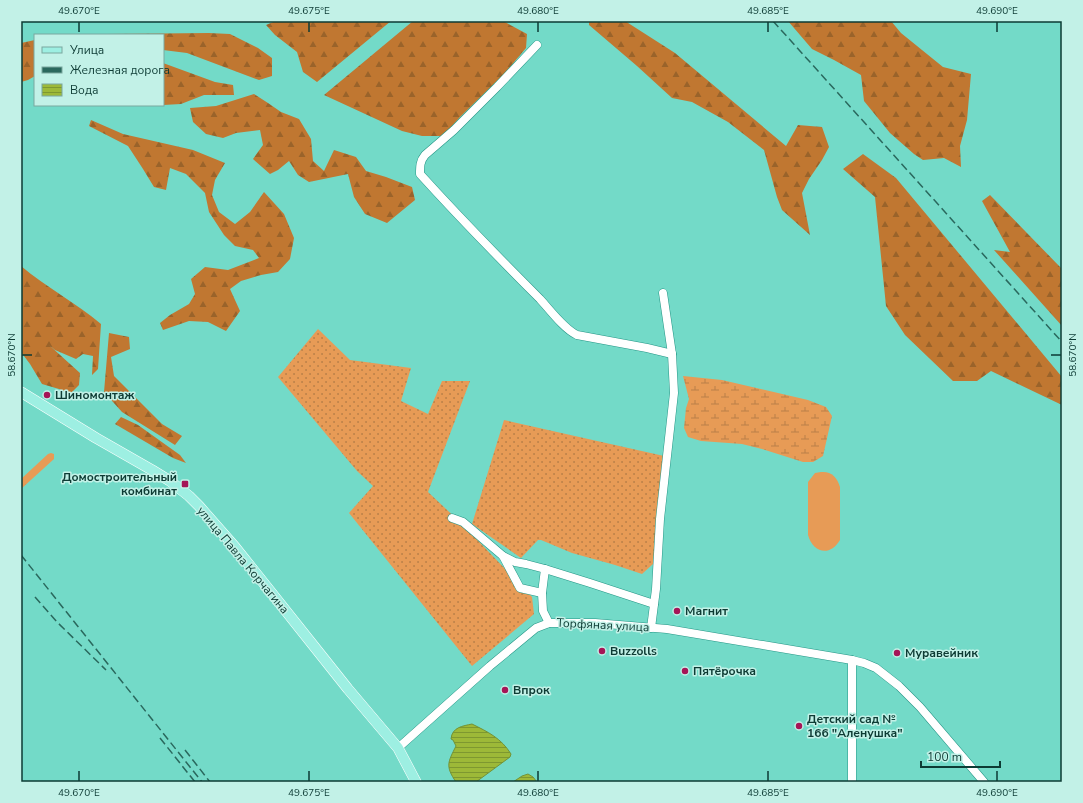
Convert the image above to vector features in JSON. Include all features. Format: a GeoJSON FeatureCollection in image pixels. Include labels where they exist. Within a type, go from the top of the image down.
{"type":"FeatureCollection","features":[{"type":"Feature","properties":{"kind":"main road","name":"улица Павла Корчагина"},"geometry":{"type":"LineString","coordinates":[[21,392],[157,473],[189,496],[235,547],[348,690],[398,748],[416,782]]}},
{"type":"Feature","properties":{"kind":"street"},"geometry":{"type":"LineString","coordinates":[[537,45],[454,130],[421,159],[420,174],[483,242],[563,325],[572,332],[672,354]]}},
{"type":"Feature","properties":{"kind":"street"},"geometry":{"type":"LineString","coordinates":[[651,628],[659,552],[660,519],[673,409],[674,375],[663,292]]}},
{"type":"Feature","properties":{"kind":"street"},"geometry":{"type":"LineString","coordinates":[[452,518],[464,522],[503,556],[515,562],[590,583],[654,604]]}},
{"type":"Feature","properties":{"kind":"street"},"geometry":{"type":"LineString","coordinates":[[503,556],[520,588],[542,593]]}},
{"type":"Feature","properties":{"kind":"street"},"geometry":{"type":"LineString","coordinates":[[545,570],[542,593],[543,611],[549,623]]}},
{"type":"Feature","properties":{"kind":"street","name":"Торфяная улица"},"geometry":{"type":"LineString","coordinates":[[398,748],[490,666],[536,628],[549,623],[595,623],[651,628],[864,663],[876,668],[899,686],[920,707],[984,782]]}},
{"type":"Feature","properties":{"kind":"street"},"geometry":{"type":"LineString","coordinates":[[852,660],[852,782]]}},
{"type":"Feature","properties":{"kind":"green space"},"geometry":{"type":"Polygon","coordinates":[[[391,21],[317,82],[303,72],[297,52],[275,35],[266,25],[273,22],[391,21]]]}},
{"type":"Feature","properties":{"kind":"green space"},"geometry":{"type":"Polygon","coordinates":[[[413,21],[503,21],[527,34],[526,48],[504,74],[460,117],[443,136],[422,136],[402,131],[324,95],[413,21]]]}},
{"type":"Feature","properties":{"kind":"green space"},"geometry":{"type":"Polygon","coordinates":[[[589,21],[625,21],[675,53],[786,146],[798,125],[822,127],[829,147],[802,193],[810,235],[782,210],[764,150],[728,122],[692,102],[672,98],[589,25],[589,21]]]}},
{"type":"Feature","properties":{"kind":"green space"},"geometry":{"type":"Polygon","coordinates":[[[788,21],[891,21],[901,33],[943,67],[971,74],[967,120],[960,146],[961,167],[944,158],[923,160],[914,154],[890,133],[864,101],[861,75],[812,49],[788,21]]]}},
{"type":"Feature","properties":{"kind":"green space"},"geometry":{"type":"Polygon","coordinates":[[[209,33],[230,34],[258,48],[272,58],[272,76],[259,80],[187,53],[164,50],[164,34],[107,34],[209,33]]]}},
{"type":"Feature","properties":{"kind":"green space"},"geometry":{"type":"Polygon","coordinates":[[[34,40],[34,77],[21,82],[21,43],[34,40]]]}},
{"type":"Feature","properties":{"kind":"green space"},"geometry":{"type":"Polygon","coordinates":[[[164,63],[215,82],[233,85],[234,95],[204,95],[181,104],[164,105],[164,63]]]}},
{"type":"Feature","properties":{"kind":"green space"},"geometry":{"type":"Polygon","coordinates":[[[254,94],[281,112],[299,119],[311,139],[313,161],[324,171],[334,150],[356,157],[366,171],[412,187],[415,200],[387,223],[365,214],[354,197],[348,174],[309,182],[298,175],[289,161],[278,170],[270,174],[253,159],[263,145],[260,130],[236,133],[223,138],[206,134],[193,122],[190,108],[216,106],[254,94]]]}},
{"type":"Feature","properties":{"kind":"green space"},"geometry":{"type":"Polygon","coordinates":[[[91,120],[123,134],[193,150],[225,163],[215,180],[212,195],[219,212],[235,224],[250,212],[264,192],[284,214],[294,238],[290,259],[278,272],[241,281],[230,289],[240,311],[226,331],[208,322],[189,321],[163,330],[160,323],[170,315],[189,304],[195,294],[191,279],[205,267],[228,270],[259,258],[253,250],[235,246],[224,235],[209,212],[205,193],[186,174],[170,168],[166,190],[154,187],[128,146],[89,126],[91,120]]]}},
{"type":"Feature","properties":{"kind":"green space"},"geometry":{"type":"Polygon","coordinates":[[[863,154],[896,178],[1062,377],[1062,405],[991,371],[977,381],[953,381],[905,335],[886,306],[875,197],[843,169],[863,154]]]}},
{"type":"Feature","properties":{"kind":"green space"},"geometry":{"type":"Polygon","coordinates":[[[990,195],[1062,269],[1062,326],[994,250],[1010,252],[982,201],[990,195]]]}},
{"type":"Feature","properties":{"kind":"green space"},"geometry":{"type":"Polygon","coordinates":[[[21,266],[101,324],[98,369],[92,375],[93,356],[83,354],[76,359],[55,350],[49,345],[80,373],[79,385],[70,394],[42,384],[21,352],[21,266]]]}},
{"type":"Feature","properties":{"kind":"green space"},"geometry":{"type":"Polygon","coordinates":[[[318,329],[350,360],[411,368],[401,401],[428,414],[442,381],[470,381],[428,492],[462,524],[532,597],[534,614],[472,666],[349,513],[373,486],[357,471],[278,377],[318,329]]]}},
{"type":"Feature","properties":{"kind":"green space"},"geometry":{"type":"Polygon","coordinates":[[[109,333],[129,337],[130,349],[111,357],[114,376],[162,424],[182,436],[175,445],[122,412],[104,392],[109,333]]]}},
{"type":"Feature","properties":{"kind":"green space"},"geometry":{"type":"Polygon","coordinates":[[[683,376],[722,380],[808,400],[826,407],[832,416],[823,456],[813,462],[803,462],[742,444],[701,441],[688,437],[684,428],[686,408],[689,399],[683,376]]]}},
{"type":"Feature","properties":{"kind":"green space"},"geometry":{"type":"Polygon","coordinates":[[[121,417],[138,425],[180,455],[186,463],[173,458],[115,424],[121,417]]]}},
{"type":"Feature","properties":{"kind":"green space"},"geometry":{"type":"Polygon","coordinates":[[[504,420],[664,456],[653,564],[642,574],[572,553],[541,540],[538,540],[521,558],[472,524],[504,420]]]}},
{"type":"Feature","properties":{"kind":"green space"},"geometry":{"type":"Polygon","coordinates":[[[48,454],[54,454],[54,459],[21,489],[21,479],[48,454]]]}},
{"type":"Feature","properties":{"kind":"green space"},"geometry":{"type":"Polygon","coordinates":[[[821,472],[833,475],[840,487],[840,540],[836,545],[827,551],[822,551],[814,546],[808,535],[808,482],[815,473],[821,472]]]}},
{"type":"Feature","properties":{"kind":"water"},"geometry":{"type":"Polygon","coordinates":[[[472,724],[489,733],[503,744],[511,754],[510,757],[476,782],[456,782],[449,768],[451,756],[456,746],[451,739],[452,735],[458,728],[472,724]]]}},
{"type":"Feature","properties":{"kind":"water"},"geometry":{"type":"Polygon","coordinates":[[[528,774],[537,782],[513,782],[522,776],[528,774]]]}},
{"type":"Feature","properties":{"kind":"railway"},"geometry":{"type":"LineString","coordinates":[[773,21],[1062,342]]}},
{"type":"Feature","properties":{"kind":"railway"},"geometry":{"type":"LineString","coordinates":[[21,555],[202,782]]}},
{"type":"Feature","properties":{"kind":"railway"},"geometry":{"type":"LineString","coordinates":[[35,597],[57,622],[106,670]]}},
{"type":"Feature","properties":{"kind":"railway"},"geometry":{"type":"LineString","coordinates":[[160,738],[195,782]]}},
{"type":"Feature","properties":{"kind":"railway"},"geometry":{"type":"LineString","coordinates":[[185,750],[210,782]]}},
{"type":"Feature","properties":{"kind":"place","name":"Шиномонтаж"},"geometry":{"type":"Point","coordinates":[47,395]}},
{"type":"Feature","properties":{"kind":"place","name":"Домостроительный комбинат"},"geometry":{"type":"Point","coordinates":[185,484]}},
{"type":"Feature","properties":{"kind":"place","name":"Магнит"},"geometry":{"type":"Point","coordinates":[677,611]}},
{"type":"Feature","properties":{"kind":"place","name":"Buzzolls"},"geometry":{"type":"Point","coordinates":[602,651]}},
{"type":"Feature","properties":{"kind":"place","name":"Муравейник"},"geometry":{"type":"Point","coordinates":[897,653]}},
{"type":"Feature","properties":{"kind":"place","name":"Пятёрочка"},"geometry":{"type":"Point","coordinates":[685,671]}},
{"type":"Feature","properties":{"kind":"place","name":"Впрок"},"geometry":{"type":"Point","coordinates":[505,690]}},
{"type":"Feature","properties":{"kind":"place","name":"Детский сад № 166 \"Аленушка\""},"geometry":{"type":"Point","coordinates":[799,726]}}]}
